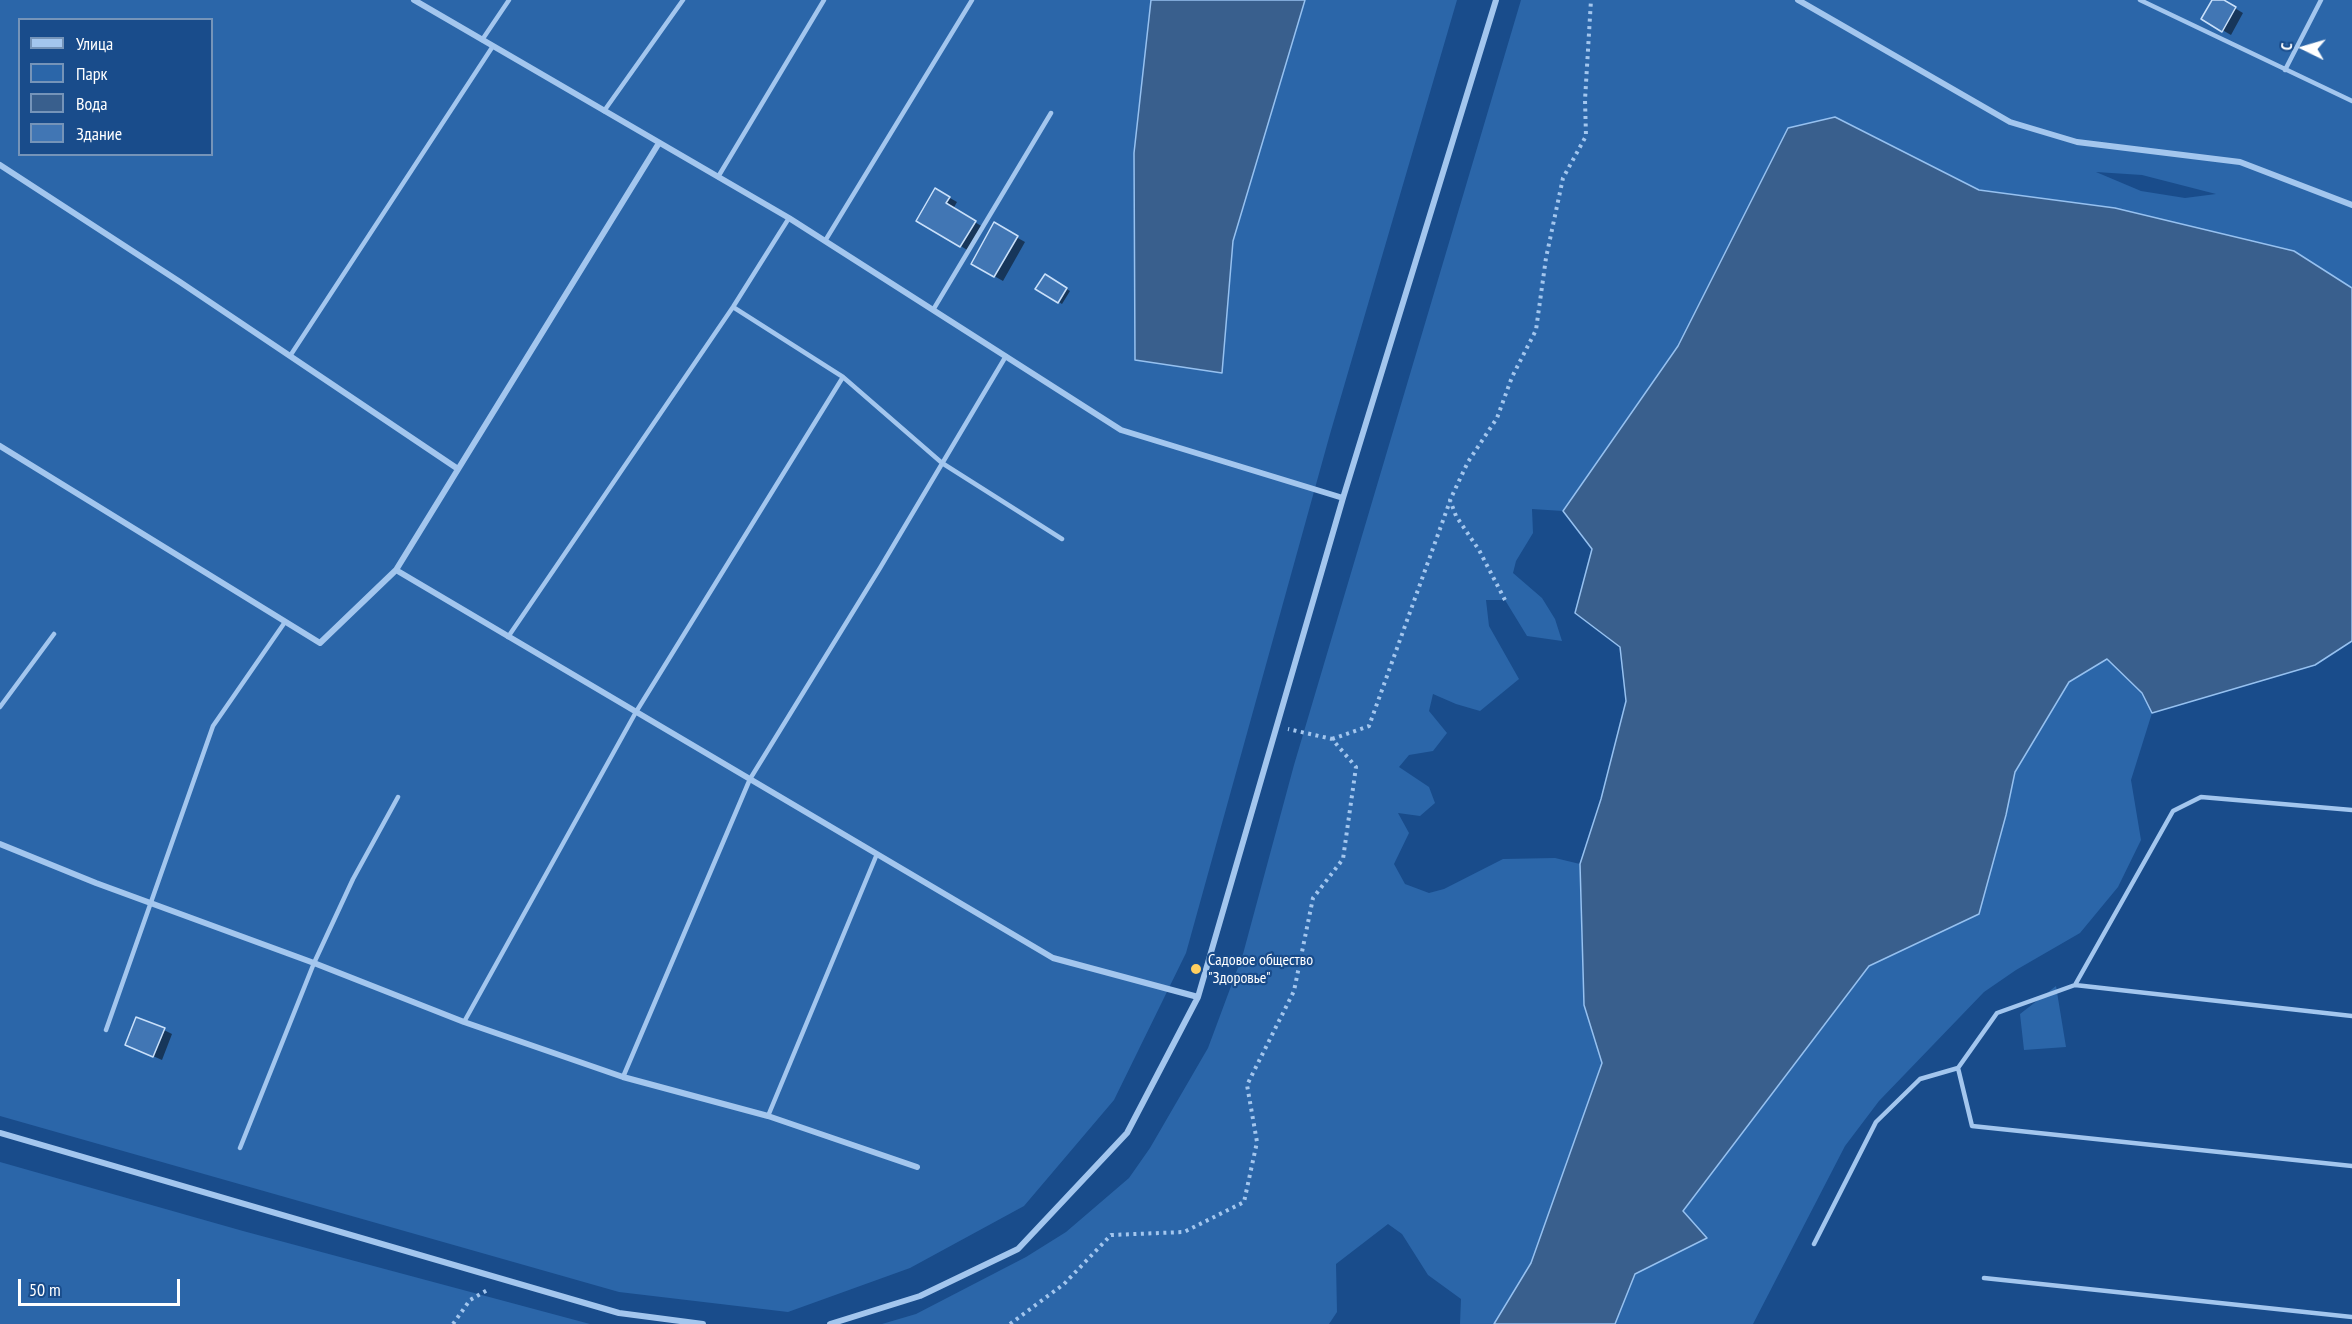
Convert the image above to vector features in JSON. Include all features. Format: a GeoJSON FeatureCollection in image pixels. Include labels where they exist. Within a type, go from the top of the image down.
{"type":"FeatureCollection","features":[{"type":"Feature","properties":{"kind":"street"},"geometry":{"type":"LineString","coordinates":[[414,0],[789,218],[1121,430],[1343,498]]}},
{"type":"Feature","properties":{"kind":"street"},"geometry":{"type":"LineString","coordinates":[[830,1324],[920,1296],[1018,1249],[1127,1133],[1198,997],[1343,498],[1496,0]]}},
{"type":"Feature","properties":{"kind":"street"},"geometry":{"type":"LineString","coordinates":[[1801,1],[2010,122],[2077,142],[2240,162],[2352,205]]}},
{"type":"Feature","properties":{"kind":"street"},"geometry":{"type":"LineString","coordinates":[[0,447],[320,644],[396,570],[659,142]]}},
{"type":"Feature","properties":{"kind":"street"},"geometry":{"type":"LineString","coordinates":[[0,165],[458,469]]}},
{"type":"Feature","properties":{"kind":"street"},"geometry":{"type":"LineString","coordinates":[[396,570],[1053,958],[1198,997]]}},
{"type":"Feature","properties":{"kind":"street"},"geometry":{"type":"LineString","coordinates":[[0,844],[96,883],[153,902],[464,1022],[623,1077],[768,1116],[917,1167]]}},
{"type":"Feature","properties":{"kind":"street"},"geometry":{"type":"LineString","coordinates":[[0,1132],[619,1313],[703,1324]]}},
{"type":"Feature","properties":{"kind":"lane"},"geometry":{"type":"LineString","coordinates":[[482,40],[508,0]]}},
{"type":"Feature","properties":{"kind":"lane"},"geometry":{"type":"LineString","coordinates":[[604,111],[683,0]]}},
{"type":"Feature","properties":{"kind":"lane"},"geometry":{"type":"LineString","coordinates":[[718,177],[824,0]]}},
{"type":"Feature","properties":{"kind":"lane"},"geometry":{"type":"LineString","coordinates":[[825,241],[972,0]]}},
{"type":"Feature","properties":{"kind":"lane"},"geometry":{"type":"LineString","coordinates":[[2140,0],[2352,101]]}},
{"type":"Feature","properties":{"kind":"lane"},"geometry":{"type":"LineString","coordinates":[[2285,70],[2321,0]]}},
{"type":"Feature","properties":{"kind":"lane"},"geometry":{"type":"LineString","coordinates":[[290,356],[493,46]]}},
{"type":"Feature","properties":{"kind":"lane"},"geometry":{"type":"LineString","coordinates":[[933,310],[1051,113]]}},
{"type":"Feature","properties":{"kind":"lane"},"geometry":{"type":"LineString","coordinates":[[508,637],[733,307],[789,218]]}},
{"type":"Feature","properties":{"kind":"lane"},"geometry":{"type":"LineString","coordinates":[[733,307],[843,377],[942,463],[1062,539]]}},
{"type":"Feature","properties":{"kind":"lane"},"geometry":{"type":"LineString","coordinates":[[623,1077],[750,779],[880,568],[1006,356]]}},
{"type":"Feature","properties":{"kind":"lane"},"geometry":{"type":"LineString","coordinates":[[464,1022],[636,712],[843,377]]}},
{"type":"Feature","properties":{"kind":"lane"},"geometry":{"type":"LineString","coordinates":[[106,1030],[153,902],[213,726],[285,622]]}},
{"type":"Feature","properties":{"kind":"lane"},"geometry":{"type":"LineString","coordinates":[[0,707],[54,633]]}},
{"type":"Feature","properties":{"kind":"lane"},"geometry":{"type":"LineString","coordinates":[[240,1148],[314,963],[353,879],[398,797]]}},
{"type":"Feature","properties":{"kind":"lane"},"geometry":{"type":"LineString","coordinates":[[2075,985],[2173,812],[2201,797],[2352,810]]}},
{"type":"Feature","properties":{"kind":"lane"},"geometry":{"type":"LineString","coordinates":[[768,1116],[876,854]]}},
{"type":"Feature","properties":{"kind":"lane"},"geometry":{"type":"LineString","coordinates":[[1814,1244],[1876,1122],[1920,1079],[1958,1068],[1997,1013],[2075,985],[2352,1016]]}},
{"type":"Feature","properties":{"kind":"lane"},"geometry":{"type":"LineString","coordinates":[[1958,1068],[1972,1126],[2352,1166]]}},
{"type":"Feature","properties":{"kind":"lane"},"geometry":{"type":"LineString","coordinates":[[1984,1278],[2352,1317]]}},
{"type":"Feature","properties":{"kind":"path"},"geometry":{"type":"LineString","coordinates":[[1277,726],[1332,739],[1369,726],[1450,500],[1468,462],[1497,418],[1512,377],[1536,330],[1546,258],[1563,178],[1586,136],[1591,0]]}},
{"type":"Feature","properties":{"kind":"path"},"geometry":{"type":"LineString","coordinates":[[1450,500],[1456,516],[1479,550],[1505,600]]}},
{"type":"Feature","properties":{"kind":"path"},"geometry":{"type":"LineString","coordinates":[[1010,1324],[1064,1284],[1111,1235],[1184,1232],[1244,1202],[1257,1142],[1247,1085],[1294,991],[1313,898],[1343,859],[1356,767],[1332,739]]}},
{"type":"Feature","properties":{"kind":"path"},"geometry":{"type":"LineString","coordinates":[[453,1324],[470,1300],[505,1280]]}},
{"type":"Feature","properties":{"kind":"green space"},"geometry":{"type":"Polygon","coordinates":[[[0,0],[1457,0],[1330,434],[1186,953],[1114,1100],[1024,1206],[910,1268],[788,1312],[619,1292],[0,1116],[0,0]]]}},
{"type":"Feature","properties":{"kind":"green space"},"geometry":{"type":"Polygon","coordinates":[[[1521,0],[2352,0],[2352,288],[2294,251],[2115,208],[1979,190],[1835,117],[1788,128],[1678,346],[1563,511],[1532,509],[1533,533],[1516,561],[1513,573],[1542,598],[1555,619],[1562,641],[1527,636],[1505,600],[1486,600],[1489,626],[1519,679],[1480,711],[1433,694],[1429,711],[1447,733],[1433,751],[1409,755],[1399,767],[1429,787],[1435,803],[1420,816],[1398,813],[1409,833],[1394,864],[1405,884],[1429,893],[1444,889],[1503,859],[1555,858],[1580,864],[1584,1005],[1602,1063],[1531,1263],[1494,1324],[1460,1324],[1461,1299],[1428,1275],[1402,1234],[1388,1224],[1336,1264],[1337,1312],[1329,1324],[882,1324],[916,1314],[1026,1257],[1066,1232],[1129,1178],[1150,1148],[1208,1048],[1243,954],[1294,765],[1521,0]],[[2096,172],[2141,191],[2185,198],[2216,194],[2142,175],[2096,172]]]}},
{"type":"Feature","properties":{"kind":"green space"},"geometry":{"type":"Polygon","coordinates":[[[2107,659],[2142,693],[2152,713],[2131,780],[2141,840],[2118,887],[2080,933],[2016,970],[1984,992],[1879,1101],[1845,1146],[1753,1324],[1615,1324],[1635,1274],[1707,1238],[1683,1211],[1869,966],[1979,914],[2006,815],[2015,772],[2069,682],[2107,659]]]}},
{"type":"Feature","properties":{"kind":"green space"},"geometry":{"type":"Polygon","coordinates":[[[2056,986],[2066,1047],[2024,1050],[2020,1014],[2056,986]]]}},
{"type":"Feature","properties":{"kind":"green space"},"geometry":{"type":"Polygon","coordinates":[[[0,1162],[243,1231],[590,1324],[0,1324],[0,1162]]]}},
{"type":"Feature","properties":{"kind":"water"},"geometry":{"type":"Polygon","coordinates":[[[1151,0],[1305,0],[1233,241],[1222,373],[1135,360],[1134,153],[1151,0]]]}},
{"type":"Feature","properties":{"kind":"water"},"geometry":{"type":"Polygon","coordinates":[[[1835,117],[1979,190],[2115,208],[2294,251],[2352,288],[2352,641],[2315,665],[2152,713],[2142,693],[2107,659],[2069,682],[2015,772],[2006,815],[1979,914],[1869,966],[1683,1211],[1707,1238],[1635,1274],[1615,1324],[1494,1324],[1531,1263],[1602,1063],[1584,1005],[1580,864],[1601,799],[1626,701],[1620,647],[1575,613],[1592,549],[1563,511],[1678,346],[1788,128],[1835,117]]]}},
{"type":"Feature","properties":{"kind":"building"},"geometry":{"type":"Polygon","coordinates":[[[2212,0],[2224,0],[2236,7],[2222,32],[2201,19],[2212,0]]]}},
{"type":"Feature","properties":{"kind":"building"},"geometry":{"type":"Polygon","coordinates":[[[935,188],[950,197],[946,203],[976,221],[960,247],[916,221],[935,188]]]}},
{"type":"Feature","properties":{"kind":"building"},"geometry":{"type":"Polygon","coordinates":[[[994,222],[1018,236],[994,277],[971,264],[994,222]]]}},
{"type":"Feature","properties":{"kind":"building"},"geometry":{"type":"Polygon","coordinates":[[[1045,274],[1067,288],[1058,303],[1035,289],[1045,274]]]}},
{"type":"Feature","properties":{"kind":"building"},"geometry":{"type":"Polygon","coordinates":[[[136,1017],[165,1028],[153,1057],[125,1045],[136,1017]]]}},
{"type":"Feature","properties":{"kind":"place","name":"Садовое общество \"Здоровье\""},"geometry":{"type":"Point","coordinates":[1196,969]}}]}
